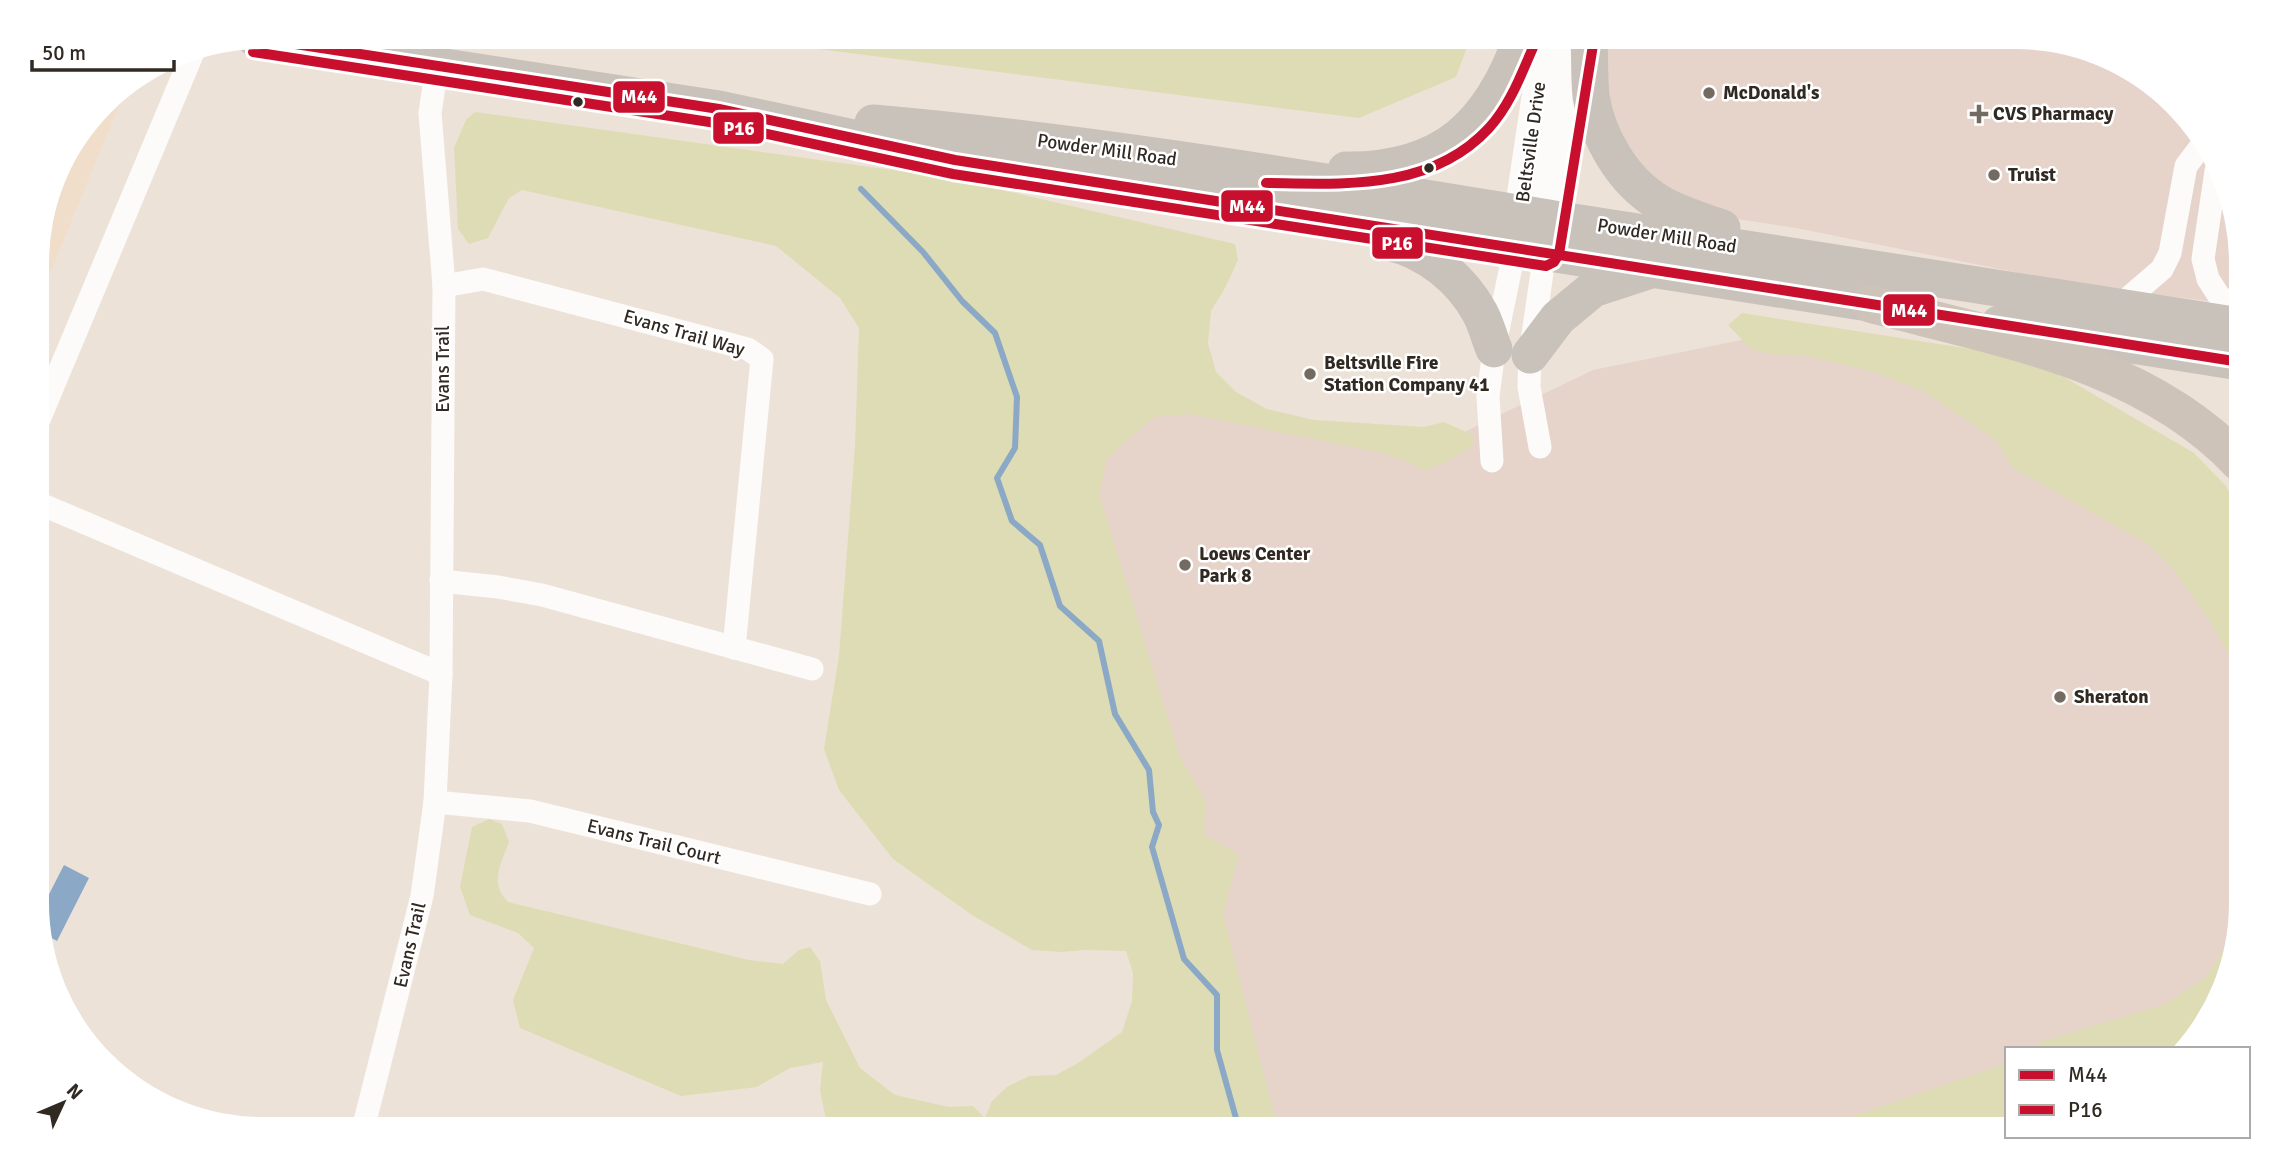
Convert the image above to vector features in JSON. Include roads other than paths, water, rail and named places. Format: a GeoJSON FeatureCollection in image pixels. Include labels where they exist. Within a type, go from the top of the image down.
{"type":"FeatureCollection","features":[{"type":"Feature","properties":{"kind":"highway"},"geometry":{"type":"LineString","coordinates":[[1871,304],[2023,344],[2090,366],[2135,385],[2183,413],[2229,453]]}},
{"type":"Feature","properties":{"kind":"main road","name":"Powder Mill Road"},"geometry":{"type":"LineString","coordinates":[[410,49],[438,51],[955,160],[1241,205],[1791,255],[2229,324]]}},
{"type":"Feature","properties":{"kind":"main road"},"geometry":{"type":"LineString","coordinates":[[1249,168],[1361,170],[1395,166],[1433,154],[1455,141],[1492,102],[1506,78],[1517,49]]}},
{"type":"Feature","properties":{"kind":"main road"},"geometry":{"type":"LineString","coordinates":[[1589,49],[1591,95],[1599,124],[1622,169],[1640,188],[1656,201],[1679,213],[1791,255]]}},
{"type":"Feature","properties":{"kind":"main road","name":"Powder Mill Road"},"geometry":{"type":"LineString","coordinates":[[719,109],[961,130],[1249,168],[1533,233],[1651,270],[2229,360]]}},
{"type":"Feature","properties":{"kind":"main road"},"geometry":{"type":"LineString","coordinates":[[1241,205],[1402,245],[1430,258],[1451,276],[1481,314],[1494,349]]}},
{"type":"Feature","properties":{"kind":"main road"},"geometry":{"type":"LineString","coordinates":[[1530,355],[1558,318],[1593,289],[1651,270]]}},
{"type":"Feature","properties":{"kind":"street","name":"Beltsville Drive"},"geometry":{"type":"LineString","coordinates":[[1533,233],[1546,49]]}},
{"type":"Feature","properties":{"kind":"street","name":"Beltsville Drive"},"geometry":{"type":"LineString","coordinates":[[1533,233],[1577,49]]}},
{"type":"Feature","properties":{"kind":"street","name":"Evans Trail"},"geometry":{"type":"LineString","coordinates":[[366,1117],[422,896],[435,802],[441,674],[444,286],[430,113],[438,51]]}},
{"type":"Feature","properties":{"kind":"street"},"geometry":{"type":"LineString","coordinates":[[49,396],[189,62]]}},
{"type":"Feature","properties":{"kind":"street"},"geometry":{"type":"LineString","coordinates":[[2119,306],[2162,269],[2170,253],[2186,166],[2197,151]]}},
{"type":"Feature","properties":{"kind":"street"},"geometry":{"type":"LineString","coordinates":[[2214,184],[2203,260],[2208,279],[2218,296],[2229,304]]}},
{"type":"Feature","properties":{"kind":"street"},"geometry":{"type":"LineString","coordinates":[[1492,461],[1488,397],[1494,349],[1533,233]]}},
{"type":"Feature","properties":{"kind":"street"},"geometry":{"type":"LineString","coordinates":[[1533,233],[1530,387],[1540,446]]}},
{"type":"Feature","properties":{"kind":"street","name":"Evans Trail Way"},"geometry":{"type":"LineString","coordinates":[[444,286],[483,279],[748,349],[762,359],[734,648]]}},
{"type":"Feature","properties":{"kind":"street"},"geometry":{"type":"LineString","coordinates":[[49,508],[441,674]]}},
{"type":"Feature","properties":{"kind":"street"},"geometry":{"type":"LineString","coordinates":[[441,581],[542,595],[812,669]]}},
{"type":"Feature","properties":{"kind":"street","name":"Evans Trail Court"},"geometry":{"type":"LineString","coordinates":[[435,802],[530,811],[870,894]]}},
{"type":"Feature","properties":{"kind":"water"},"geometry":{"type":"Polygon","coordinates":[[[64,865],[89,878],[57,941],[52,938],[51,931],[49,894],[64,865]]]}},
{"type":"Feature","properties":{"kind":"waterway"},"geometry":{"type":"LineString","coordinates":[[861,189],[923,252],[962,301],[995,333],[1017,397],[1015,448],[997,478],[1012,521],[1040,545],[1060,606],[1099,641],[1115,714],[1149,770],[1153,812],[1159,825],[1152,847],[1184,959],[1217,995],[1217,1050],[1236,1117]]}},
{"type":"Feature","properties":{"kind":"place","name":"McDonald's"},"geometry":{"type":"Point","coordinates":[1709,93]}},
{"type":"Feature","properties":{"kind":"place","name":"CVS Pharmacy"},"geometry":{"type":"Point","coordinates":[1979,114]}},
{"type":"Feature","properties":{"kind":"place","name":"Truist"},"geometry":{"type":"Point","coordinates":[1994,175]}},
{"type":"Feature","properties":{"kind":"place","name":"Beltsville Fire Station Company 41"},"geometry":{"type":"Point","coordinates":[1310,374]}},
{"type":"Feature","properties":{"kind":"place","name":"Loews Center Park 8"},"geometry":{"type":"Point","coordinates":[1185,565]}},
{"type":"Feature","properties":{"kind":"place","name":"Sheraton"},"geometry":{"type":"Point","coordinates":[2060,697]}}]}
